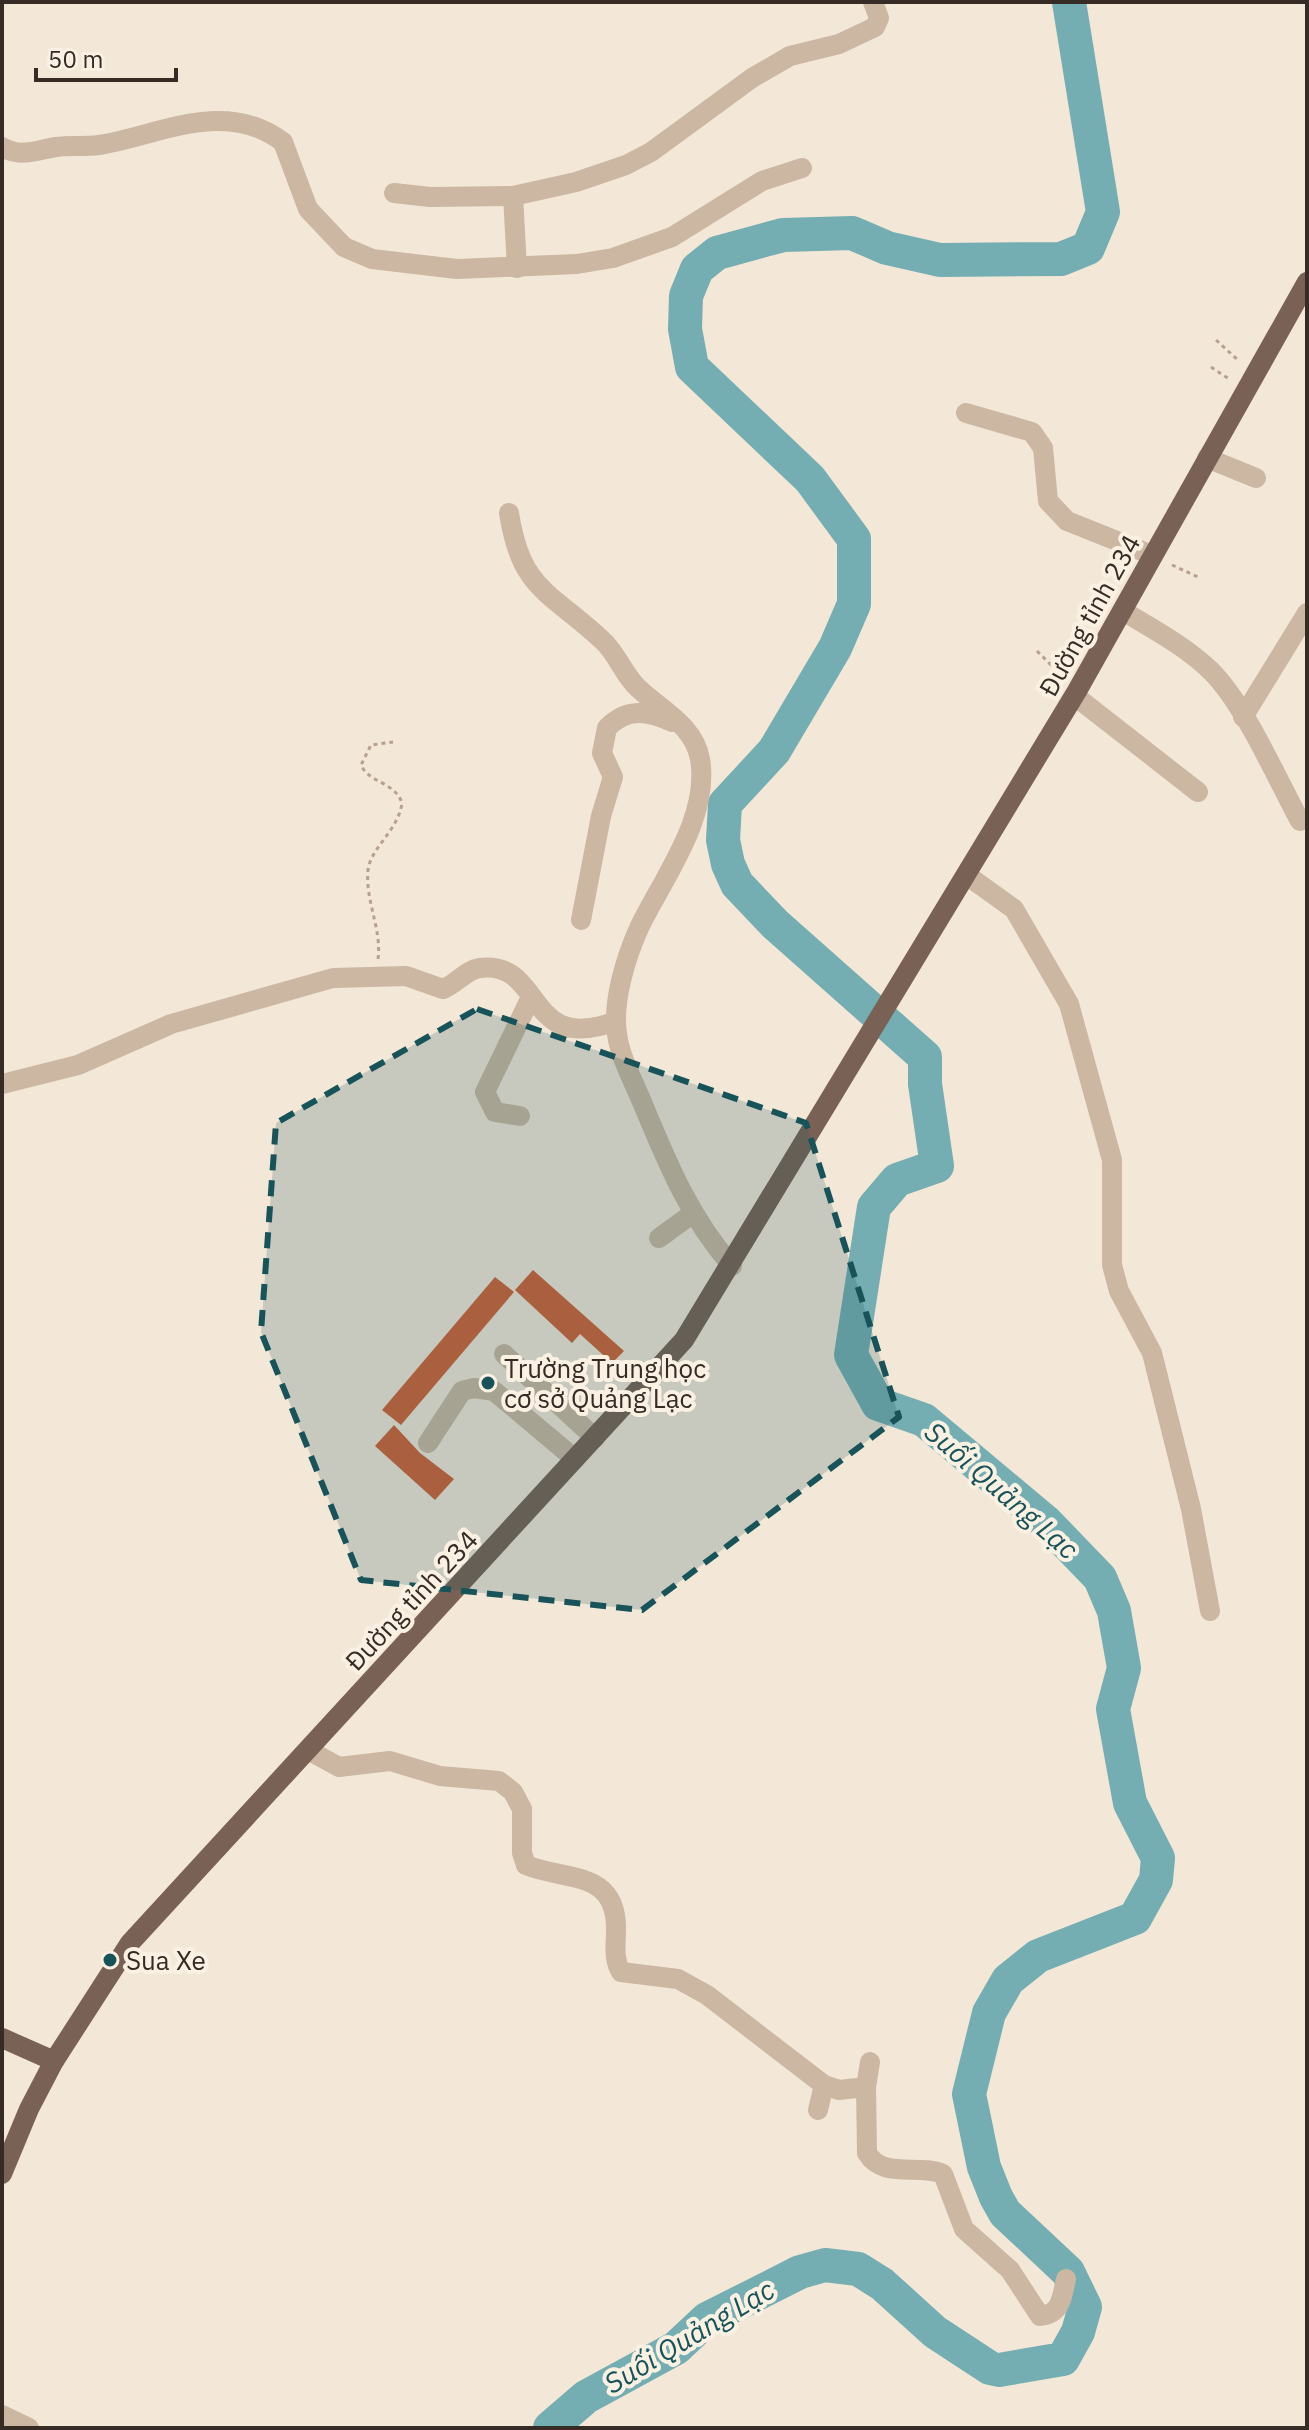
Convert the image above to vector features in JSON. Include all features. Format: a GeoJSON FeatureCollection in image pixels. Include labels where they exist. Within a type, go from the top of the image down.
{"type":"FeatureCollection","features":[{"type":"Feature","properties":{"kind":"main road","name":"Đường tỉnh 234"},"geometry":{"type":"LineString","coordinates":[[2,2174],[54,2061],[130,1943],[673,1354],[732,1266],[855,1055],[968,876],[1076,694],[1307,282]]}},
{"type":"Feature","properties":{"kind":"main road"},"geometry":{"type":"LineString","coordinates":[[2,2038],[54,2061]]}},
{"type":"Feature","properties":{"kind":"street"},"geometry":{"type":"LineString","coordinates":[[394,193],[430,197],[513,196],[590,177],[651,152],[752,78],[790,56],[839,44],[875,27],[879,18],[873,2]]}},
{"type":"Feature","properties":{"kind":"street"},"geometry":{"type":"LineString","coordinates":[[2,147],[18,153],[97,145],[186,123],[238,123],[283,142],[308,209],[331,237],[357,254],[425,267],[517,268],[577,264],[646,247],[688,228],[762,181],[802,168]]}},
{"type":"Feature","properties":{"kind":"street"},"geometry":{"type":"LineString","coordinates":[[513,196],[517,268]]}},
{"type":"Feature","properties":{"kind":"street"},"geometry":{"type":"LineString","coordinates":[[966,413],[1032,432],[1043,448],[1048,501],[1067,521],[1152,555]]}},
{"type":"Feature","properties":{"kind":"street"},"geometry":{"type":"LineString","coordinates":[[1207,458],[1256,478]]}},
{"type":"Feature","properties":{"kind":"street"},"geometry":{"type":"LineString","coordinates":[[509,513],[516,553],[528,574],[552,599],[601,639],[638,688],[694,739],[700,761],[699,803],[633,944],[616,1021],[620,1048],[692,1214],[732,1266]]}},
{"type":"Feature","properties":{"kind":"street"},"geometry":{"type":"LineString","coordinates":[[1123,611],[1191,653],[1213,674],[1243,717],[1300,821]]}},
{"type":"Feature","properties":{"kind":"street"},"geometry":{"type":"LineString","coordinates":[[1243,717],[1307,613]]}},
{"type":"Feature","properties":{"kind":"street"},"geometry":{"type":"LineString","coordinates":[[1076,694],[1198,792]]}},
{"type":"Feature","properties":{"kind":"street"},"geometry":{"type":"LineString","coordinates":[[581,920],[601,816],[613,777],[602,753],[607,728],[619,718],[641,711],[683,727]]}},
{"type":"Feature","properties":{"kind":"street"},"geometry":{"type":"LineString","coordinates":[[968,876],[1014,909],[1069,1004],[1112,1160],[1112,1265],[1119,1291],[1144,1332],[1152,1353],[1191,1509],[1210,1611]]}},
{"type":"Feature","properties":{"kind":"street"},"geometry":{"type":"LineString","coordinates":[[2,1084],[78,1065],[171,1024],[333,978],[374,974],[416,977],[443,989],[472,970],[503,968],[514,973],[545,1014],[561,1025],[592,1029],[616,1021]]}},
{"type":"Feature","properties":{"kind":"street"},"geometry":{"type":"LineString","coordinates":[[520,1116],[495,1112],[485,1092],[531,997]]}},
{"type":"Feature","properties":{"kind":"street"},"geometry":{"type":"LineString","coordinates":[[659,1238],[692,1214]]}},
{"type":"Feature","properties":{"kind":"street"},"geometry":{"type":"LineString","coordinates":[[504,1354],[595,1438]]}},
{"type":"Feature","properties":{"kind":"street"},"geometry":{"type":"LineString","coordinates":[[428,1443],[462,1391],[486,1388],[494,1391],[575,1459]]}},
{"type":"Feature","properties":{"kind":"street"},"geometry":{"type":"LineString","coordinates":[[308,1750],[339,1767],[390,1761],[440,1776],[492,1779],[507,1785],[522,1809],[522,1853],[526,1865],[582,1878],[603,1890],[609,1899],[616,1915],[616,1957],[621,1972],[678,1979],[707,1995],[824,2085],[839,2090],[866,2087]]}},
{"type":"Feature","properties":{"kind":"street"},"geometry":{"type":"LineString","coordinates":[[870,2062],[866,2087],[867,2153],[870,2159],[897,2170],[943,2174],[964,2229],[1010,2270],[1040,2316],[1049,2315],[1059,2307],[1066,2279]]}},
{"type":"Feature","properties":{"kind":"street"},"geometry":{"type":"LineString","coordinates":[[818,2110],[824,2085]]}},
{"type":"Feature","properties":{"kind":"street"},"geometry":{"type":"LineString","coordinates":[[2,2415],[29,2428]]}},
{"type":"Feature","properties":{"kind":"path"},"geometry":{"type":"LineString","coordinates":[[1216,340],[1250,382]]}},
{"type":"Feature","properties":{"kind":"path"},"geometry":{"type":"LineString","coordinates":[[1211,367],[1250,382]]}},
{"type":"Feature","properties":{"kind":"path"},"geometry":{"type":"LineString","coordinates":[[1152,555],[1198,577]]}},
{"type":"Feature","properties":{"kind":"path"},"geometry":{"type":"LineString","coordinates":[[1037,651],[1076,694]]}},
{"type":"Feature","properties":{"kind":"path"},"geometry":{"type":"LineString","coordinates":[[374,974],[380,938],[370,902],[368,869],[390,836],[402,803],[395,791],[366,773],[361,765],[371,745],[393,742]]}},
{"type":"Feature","properties":{"kind":"highlighted area"},"geometry":{"type":"Polygon","coordinates":[[[477,1009],[806,1123],[899,1417],[642,1610],[361,1580],[261,1332],[276,1123],[477,1009]]]}},
{"type":"Feature","properties":{"kind":"building"},"geometry":{"type":"Polygon","coordinates":[[[533,1270],[624,1351],[612,1363],[580,1334],[572,1343],[515,1290],[533,1270]]]}},
{"type":"Feature","properties":{"kind":"building"},"geometry":{"type":"Polygon","coordinates":[[[495,1277],[514,1292],[401,1425],[382,1410],[495,1277]]]}},
{"type":"Feature","properties":{"kind":"building"},"geometry":{"type":"Polygon","coordinates":[[[394,1425],[420,1453],[454,1479],[435,1500],[375,1446],[394,1425]]]}},
{"type":"Feature","properties":{"kind":"waterway","name":"Suối Quảng Lạc"},"geometry":{"type":"LineString","coordinates":[[550,2428],[586,2397],[676,2348],[707,2319],[800,2272],[825,2265],[858,2269],[882,2284],[935,2332],[990,2368],[999,2370],[1063,2359],[1078,2332],[1085,2307],[1068,2272],[1005,2213],[996,2197],[984,2167],[969,2094],[989,2013],[1008,1980],[1038,1956],[1135,1918],[1156,1880],[1158,1858],[1130,1803],[1113,1709],[1124,1668],[1114,1611],[1100,1578],[1046,1522],[924,1420],[878,1404],[851,1355],[874,1207],[897,1180],[937,1166],[925,1084],[925,1057],[775,924],[737,884],[728,864],[723,840],[725,804],[774,751],[835,648],[854,604],[854,539],[810,479],[692,367],[685,329],[686,296],[697,269],[717,253],[783,235],[852,233],[887,248],[940,260],[1061,259],[1088,248],[1103,212],[1069,2]]}},
{"type":"Feature","properties":{"kind":"place","name":"Trường Trung học cơ sở Quảng Lạc"},"geometry":{"type":"Point","coordinates":[488,1383]}},
{"type":"Feature","properties":{"kind":"place","name":"Sua Xe"},"geometry":{"type":"Point","coordinates":[110,1960]}}]}
